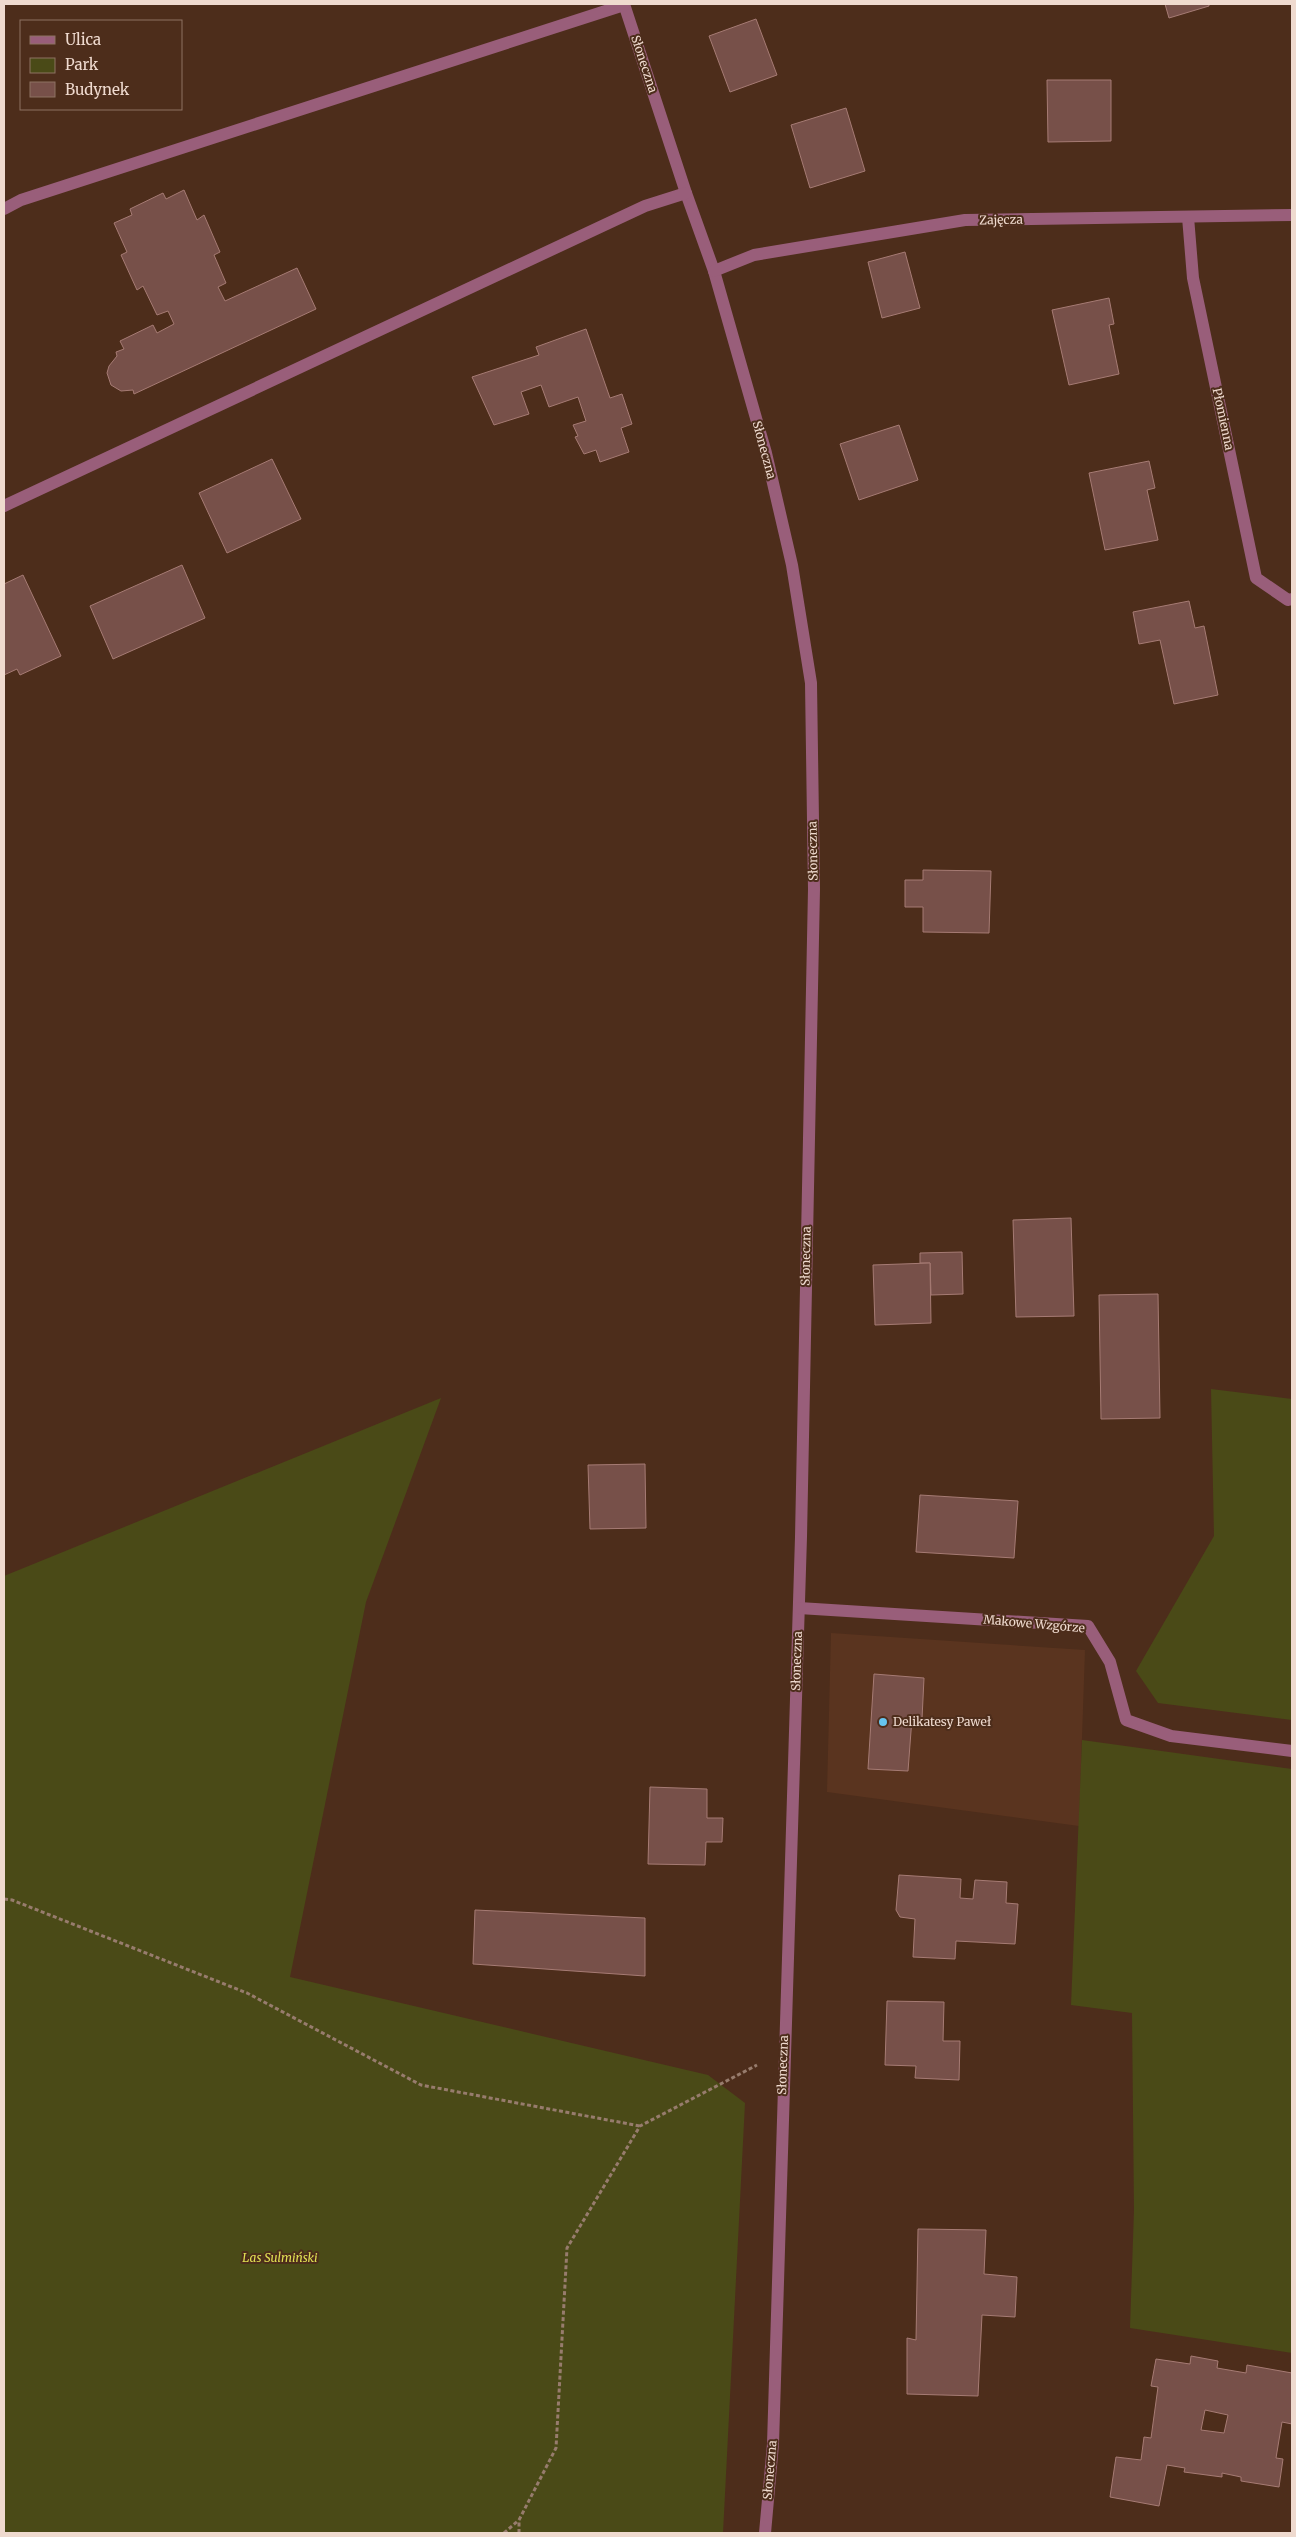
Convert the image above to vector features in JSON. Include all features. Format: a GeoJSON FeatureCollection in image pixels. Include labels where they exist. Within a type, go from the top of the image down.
{"type":"FeatureCollection","features":[{"type":"Feature","properties":{"kind":"street","name":"Słoneczna"},"geometry":{"type":"LineString","coordinates":[[624,4],[686,193],[714,270],[766,453],[790,556],[810,683],[814,889],[799,1608],[773,2444],[765,2533]]}},
{"type":"Feature","properties":{"kind":"street"},"geometry":{"type":"LineString","coordinates":[[4,209],[21,200],[624,4]]}},
{"type":"Feature","properties":{"kind":"street"},"geometry":{"type":"LineString","coordinates":[[4,506],[645,206],[686,193]]}},
{"type":"Feature","properties":{"kind":"street","name":"Zajęcza"},"geometry":{"type":"LineString","coordinates":[[714,270],[754,255],[965,220],[1292,215]]}},
{"type":"Feature","properties":{"kind":"street","name":"Płomienna"},"geometry":{"type":"LineString","coordinates":[[1188,217],[1193,278],[1256,578],[1288,600],[1292,599]]}},
{"type":"Feature","properties":{"kind":"street","name":"Makowe Wzgórze"},"geometry":{"type":"LineString","coordinates":[[799,1608],[1088,1626],[1110,1662],[1126,1720],[1171,1736],[1292,1751]]}},
{"type":"Feature","properties":{"kind":"path"},"geometry":{"type":"LineString","coordinates":[[4,1899],[12,1900],[247,1993],[421,2085],[640,2126]]}},
{"type":"Feature","properties":{"kind":"path"},"geometry":{"type":"LineString","coordinates":[[504,2533],[519,2520],[556,2448],[567,2248],[640,2126],[784,2051]]}},
{"type":"Feature","properties":{"kind":"path"},"geometry":{"type":"LineString","coordinates":[[519,2520],[519,2533]]}},
{"type":"Feature","properties":{"kind":"shaded area"},"geometry":{"type":"Polygon","coordinates":[[[831,1633],[1085,1650],[1079,1826],[827,1792],[831,1633]]]}},
{"type":"Feature","properties":{"kind":"green space"},"geometry":{"type":"Polygon","coordinates":[[[1211,1389],[1292,1399],[1292,1720],[1158,1703],[1136,1671],[1214,1536],[1211,1389]]]}},
{"type":"Feature","properties":{"kind":"green space","name":"Las Sulmiński"},"geometry":{"type":"Polygon","coordinates":[[[441,1398],[366,1602],[290,1977],[708,2075],[745,2103],[723,2533],[4,2533],[4,1576],[441,1398]]]}},
{"type":"Feature","properties":{"kind":"green space"},"geometry":{"type":"Polygon","coordinates":[[[1082,1740],[1292,1769],[1292,2353],[1130,2328],[1134,2210],[1132,2013],[1071,2005],[1082,1740]]]}},
{"type":"Feature","properties":{"kind":"building"},"geometry":{"type":"Polygon","coordinates":[[[1165,4],[1209,4],[1209,6],[1169,18],[1165,4]]]}},
{"type":"Feature","properties":{"kind":"building"},"geometry":{"type":"Polygon","coordinates":[[[756,19],[777,75],[730,92],[709,36],[756,19]]]}},
{"type":"Feature","properties":{"kind":"building"},"geometry":{"type":"Polygon","coordinates":[[[1047,80],[1111,80],[1111,141],[1048,142],[1047,80]]]}},
{"type":"Feature","properties":{"kind":"building"},"geometry":{"type":"Polygon","coordinates":[[[846,108],[865,171],[810,188],[791,125],[846,108]]]}},
{"type":"Feature","properties":{"kind":"building"},"geometry":{"type":"Polygon","coordinates":[[[184,190],[197,220],[204,215],[220,252],[214,255],[226,283],[218,287],[225,301],[297,268],[316,309],[134,394],[133,390],[121,391],[111,385],[107,373],[109,366],[117,356],[116,352],[124,349],[120,341],[153,325],[157,333],[174,324],[168,311],[157,315],[143,286],[137,290],[121,255],[127,252],[114,223],[132,215],[130,209],[163,193],[166,199],[184,190]]]}},
{"type":"Feature","properties":{"kind":"building"},"geometry":{"type":"Polygon","coordinates":[[[905,252],[920,308],[882,318],[868,262],[905,252]]]}},
{"type":"Feature","properties":{"kind":"building"},"geometry":{"type":"Polygon","coordinates":[[[1109,298],[1114,324],[1109,325],[1119,374],[1069,385],[1052,310],[1109,298]]]}},
{"type":"Feature","properties":{"kind":"building"},"geometry":{"type":"Polygon","coordinates":[[[586,329],[610,398],[622,394],[632,424],[621,428],[629,452],[600,462],[596,450],[584,454],[575,437],[578,436],[573,425],[586,421],[578,397],[549,407],[541,385],[521,392],[529,414],[494,425],[472,377],[539,355],[536,347],[586,329]]]}},
{"type":"Feature","properties":{"kind":"building"},"geometry":{"type":"Polygon","coordinates":[[[899,425],[918,480],[859,500],[840,444],[899,425]]]}},
{"type":"Feature","properties":{"kind":"building"},"geometry":{"type":"Polygon","coordinates":[[[272,459],[301,519],[227,553],[199,493],[272,459]]]}},
{"type":"Feature","properties":{"kind":"building"},"geometry":{"type":"Polygon","coordinates":[[[1149,461],[1155,488],[1147,490],[1158,540],[1105,550],[1089,473],[1149,461]]]}},
{"type":"Feature","properties":{"kind":"building"},"geometry":{"type":"Polygon","coordinates":[[[182,565],[205,618],[113,659],[90,606],[182,565]]]}},
{"type":"Feature","properties":{"kind":"building"},"geometry":{"type":"Polygon","coordinates":[[[23,575],[61,656],[20,675],[17,669],[4,675],[4,584],[23,575]]]}},
{"type":"Feature","properties":{"kind":"building"},"geometry":{"type":"Polygon","coordinates":[[[1189,601],[1195,628],[1204,626],[1218,695],[1174,704],[1160,640],[1139,644],[1133,612],[1189,601]]]}},
{"type":"Feature","properties":{"kind":"building"},"geometry":{"type":"Polygon","coordinates":[[[923,870],[991,871],[989,933],[923,932],[923,907],[905,907],[905,880],[923,880],[923,870]]]}},
{"type":"Feature","properties":{"kind":"building"},"geometry":{"type":"Polygon","coordinates":[[[1071,1218],[1074,1316],[1016,1317],[1013,1220],[1071,1218]]]}},
{"type":"Feature","properties":{"kind":"building"},"geometry":{"type":"Polygon","coordinates":[[[962,1252],[963,1294],[931,1295],[930,1263],[920,1263],[920,1253],[962,1252]]]}},
{"type":"Feature","properties":{"kind":"building"},"geometry":{"type":"Polygon","coordinates":[[[930,1263],[931,1323],[875,1325],[873,1265],[930,1263]]]}},
{"type":"Feature","properties":{"kind":"building"},"geometry":{"type":"Polygon","coordinates":[[[1158,1294],[1160,1418],[1101,1419],[1099,1295],[1158,1294]]]}},
{"type":"Feature","properties":{"kind":"building"},"geometry":{"type":"Polygon","coordinates":[[[645,1464],[646,1528],[590,1529],[588,1465],[645,1464]]]}},
{"type":"Feature","properties":{"kind":"building"},"geometry":{"type":"Polygon","coordinates":[[[920,1495],[1018,1501],[1014,1558],[916,1552],[920,1495]]]}},
{"type":"Feature","properties":{"kind":"building"},"geometry":{"type":"Polygon","coordinates":[[[874,1674],[924,1678],[922,1719],[912,1718],[908,1771],[868,1769],[874,1674]]]}},
{"type":"Feature","properties":{"kind":"building"},"geometry":{"type":"Polygon","coordinates":[[[650,1787],[707,1789],[707,1818],[723,1818],[722,1842],[706,1842],[705,1865],[648,1864],[650,1787]]]}},
{"type":"Feature","properties":{"kind":"building"},"geometry":{"type":"Polygon","coordinates":[[[899,1875],[961,1879],[960,1898],[973,1899],[975,1880],[1007,1882],[1006,1903],[1018,1904],[1015,1944],[956,1941],[955,1959],[913,1957],[915,1919],[900,1917],[896,1910],[899,1875]]]}},
{"type":"Feature","properties":{"kind":"building"},"geometry":{"type":"Polygon","coordinates":[[[475,1910],[645,1918],[645,1976],[473,1964],[475,1910]]]}},
{"type":"Feature","properties":{"kind":"building"},"geometry":{"type":"Polygon","coordinates":[[[887,2001],[944,2002],[943,2041],[960,2041],[959,2080],[915,2078],[916,2066],[885,2065],[887,2001]]]}},
{"type":"Feature","properties":{"kind":"building"},"geometry":{"type":"Polygon","coordinates":[[[918,2229],[986,2230],[984,2274],[1017,2277],[1015,2317],[982,2315],[978,2396],[907,2394],[907,2338],[916,2340],[918,2229]]]}},
{"type":"Feature","properties":{"kind":"building"},"geometry":{"type":"Polygon","coordinates":[[[1191,2356],[1218,2361],[1217,2368],[1246,2373],[1247,2365],[1292,2373],[1292,2424],[1282,2422],[1276,2458],[1283,2459],[1279,2487],[1241,2481],[1241,2477],[1222,2473],[1222,2477],[1184,2472],[1185,2468],[1167,2465],[1159,2506],[1110,2497],[1116,2457],[1141,2460],[1144,2437],[1151,2438],[1158,2387],[1151,2386],[1156,2359],[1190,2364],[1191,2356]],[[1205,2410],[1201,2430],[1224,2433],[1228,2415],[1205,2410]]]}},
{"type":"Feature","properties":{"kind":"place","name":"Delikatesy Paweł"},"geometry":{"type":"Point","coordinates":[883,1722]}}]}
